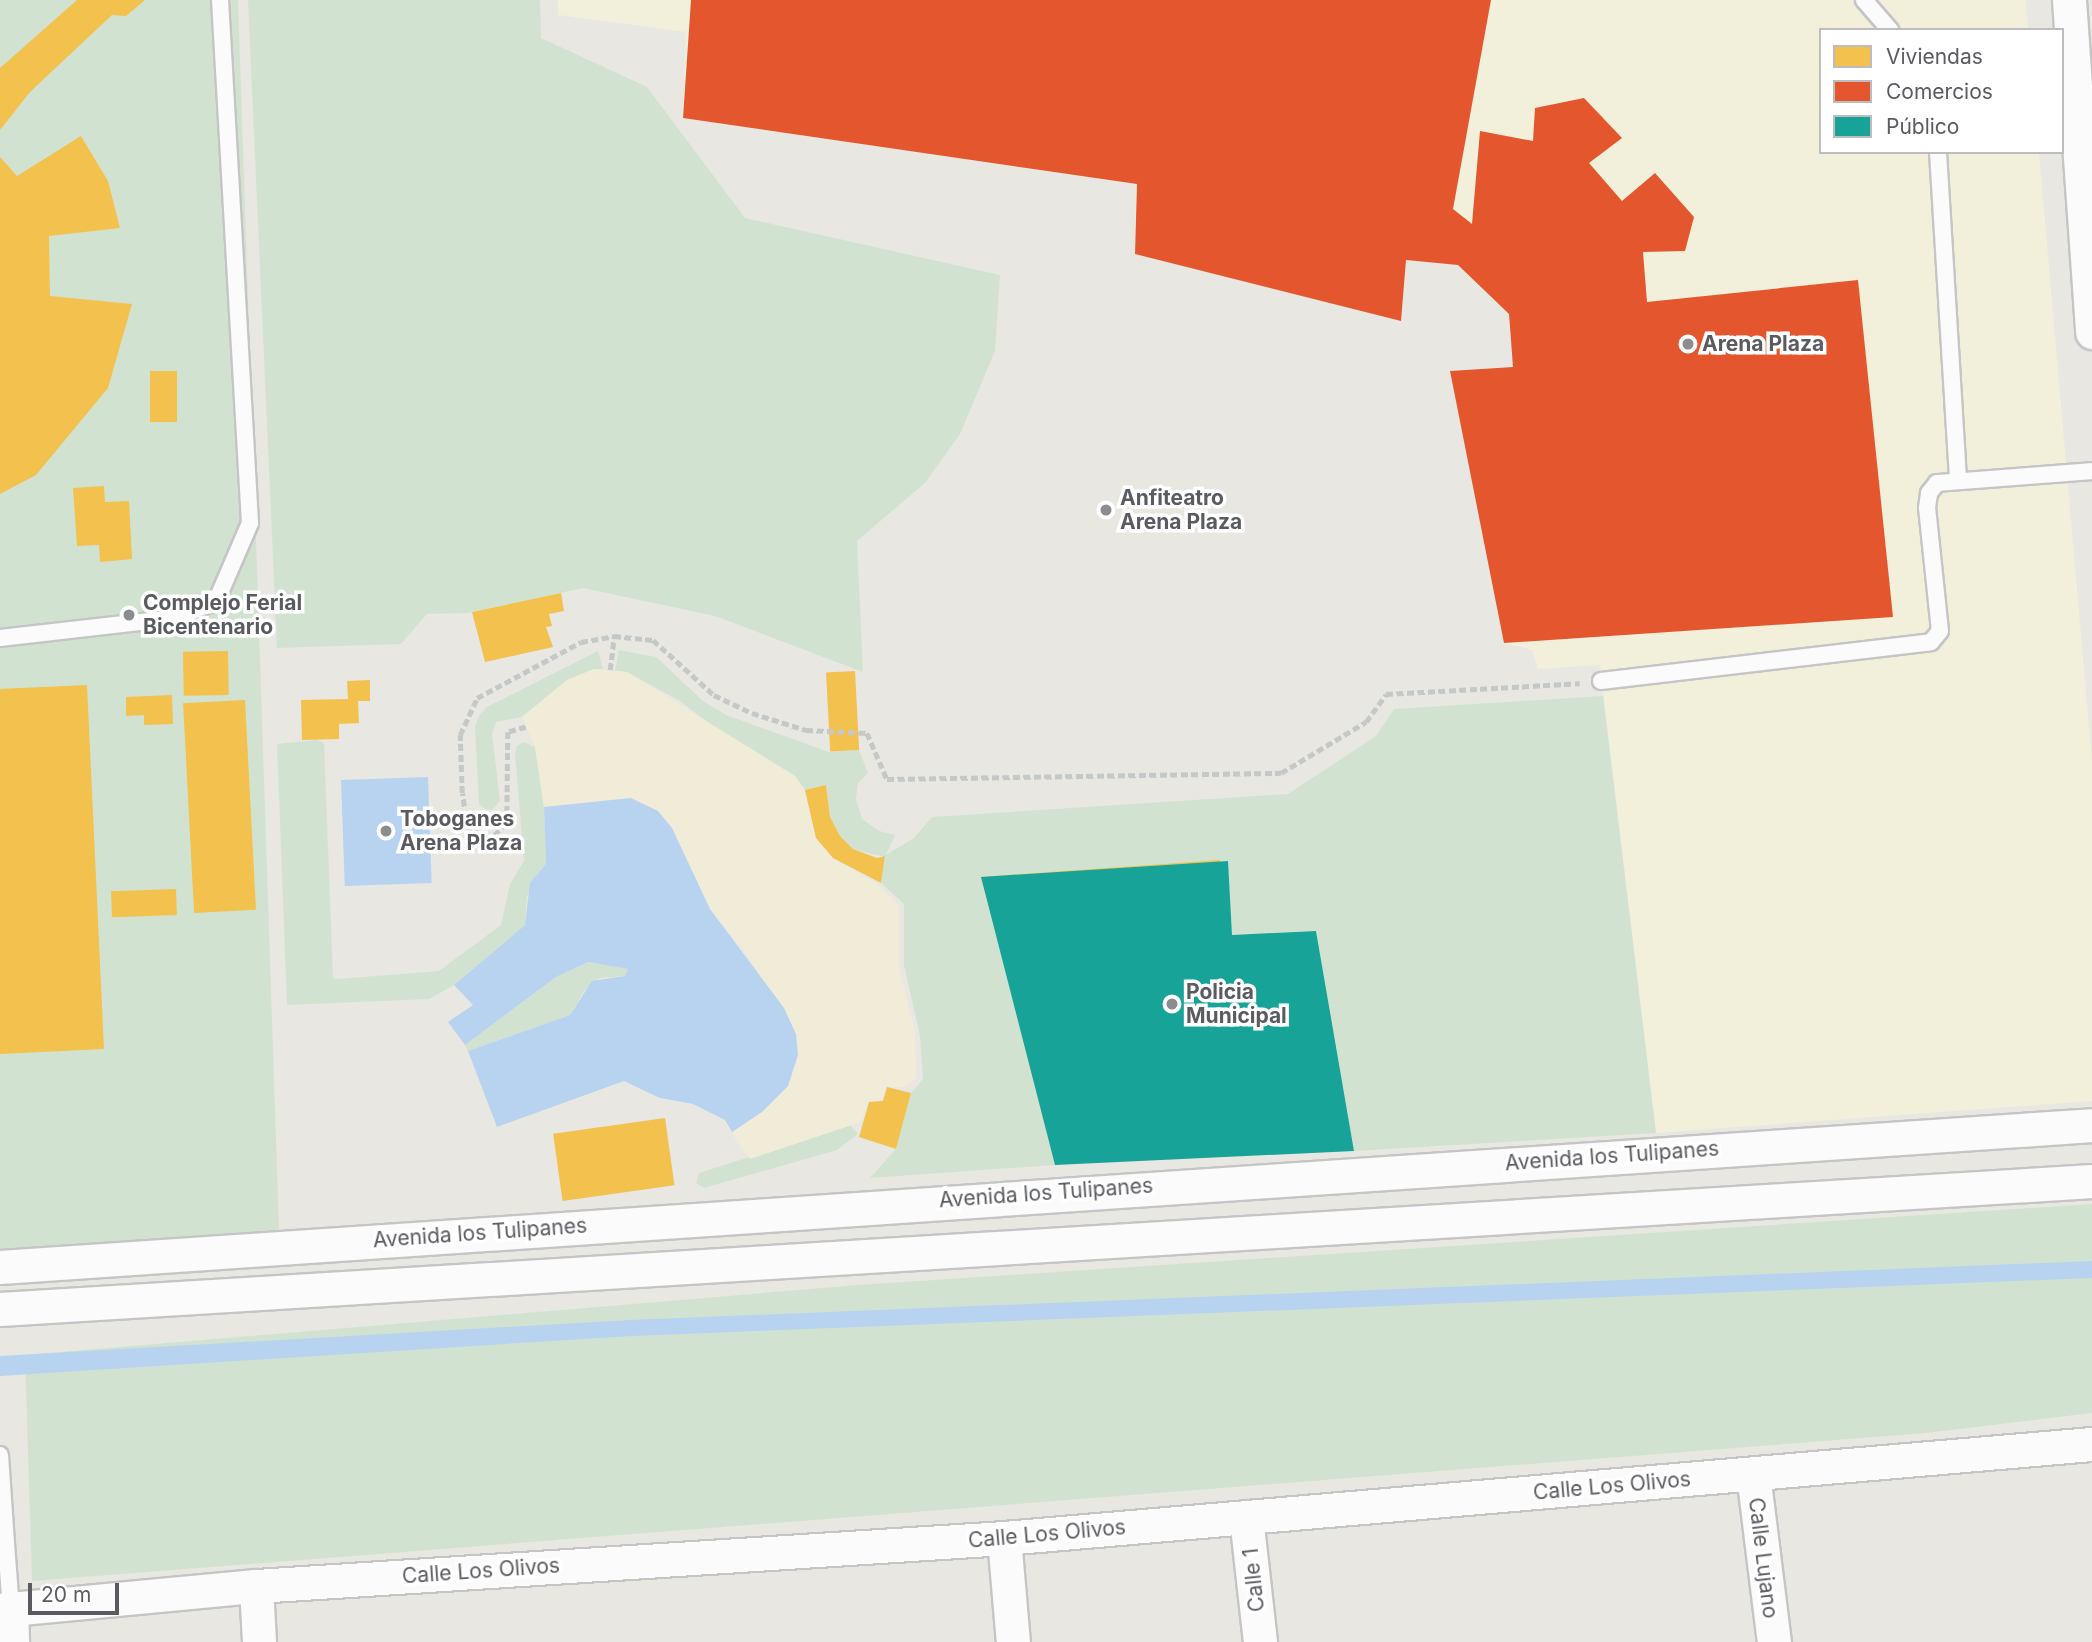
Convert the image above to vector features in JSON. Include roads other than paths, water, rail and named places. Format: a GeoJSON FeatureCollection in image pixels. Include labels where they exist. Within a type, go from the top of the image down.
{"type":"FeatureCollection","features":[{"type":"Feature","properties":{"kind":"street"},"geometry":{"type":"LineString","coordinates":[[2069,0],[2092,332]]}},
{"type":"Feature","properties":{"kind":"street","name":"Avenida los Tulipanes"},"geometry":{"type":"LineString","coordinates":[[0,1267],[1133,1187],[2092,1125]]}},
{"type":"Feature","properties":{"kind":"street"},"geometry":{"type":"LineString","coordinates":[[0,1309],[2092,1181]]}},
{"type":"Feature","properties":{"kind":"street"},"geometry":{"type":"LineString","coordinates":[[1133,1187],[1135,1238]]}},
{"type":"Feature","properties":{"kind":"street","name":"Calle Los Olivos"},"geometry":{"type":"LineString","coordinates":[[6,1609],[256,1586],[1004,1538],[2092,1444]]}},
{"type":"Feature","properties":{"kind":"street","name":"Calle Lujano"},"geometry":{"type":"LineString","coordinates":[[1753,1474],[1774,1642]]}},
{"type":"Feature","properties":{"kind":"street","name":"Calle 1"},"geometry":{"type":"LineString","coordinates":[[1246,1517],[1260,1642]]}},
{"type":"Feature","properties":{"kind":"street"},"geometry":{"type":"LineString","coordinates":[[1004,1538],[1013,1642]]}},
{"type":"Feature","properties":{"kind":"street"},"geometry":{"type":"LineString","coordinates":[[256,1586],[259,1642]]}},
{"type":"Feature","properties":{"kind":"street"},"geometry":{"type":"LineString","coordinates":[[6,1609],[12,1642]]}},
{"type":"Feature","properties":{"kind":"lane"},"geometry":{"type":"LineString","coordinates":[[0,638],[168,619],[216,602],[250,523],[220,0]]}},
{"type":"Feature","properties":{"kind":"lane"},"geometry":{"type":"LineString","coordinates":[[1864,0],[1888,28]]}},
{"type":"Feature","properties":{"kind":"lane"},"geometry":{"type":"LineString","coordinates":[[1938,154],[1958,479]]}},
{"type":"Feature","properties":{"kind":"lane"},"geometry":{"type":"LineString","coordinates":[[1601,681],[1931,642],[1940,631],[1929,493],[1937,483],[1958,479],[2092,471]]}},
{"type":"Feature","properties":{"kind":"lane"},"geometry":{"type":"LineString","coordinates":[[0,1455],[6,1609]]}},
{"type":"Feature","properties":{"kind":"water","name":"Toboganes Arena Plaza"},"geometry":{"type":"Polygon","coordinates":[[[428,777],[432,883],[345,886],[341,780],[428,777]]]}},
{"type":"Feature","properties":{"kind":"water"},"geometry":{"type":"Polygon","coordinates":[[[631,798],[658,811],[672,828],[710,909],[784,1008],[796,1034],[798,1055],[788,1086],[762,1112],[732,1132],[725,1120],[693,1104],[660,1098],[624,1081],[497,1127],[468,1051],[570,1015],[592,981],[625,976],[628,969],[588,962],[556,977],[465,1045],[448,1022],[473,1005],[454,985],[525,925],[530,883],[546,864],[544,807],[631,798]]]}},
{"type":"Feature","properties":{"kind":"water"},"geometry":{"type":"Polygon","coordinates":[[[2092,1261],[2092,1278],[632,1336],[0,1376],[0,1356],[630,1320],[2092,1261]]]}},
{"type":"Feature","properties":{"kind":"place","name":"Arena Plaza"},"geometry":{"type":"Point","coordinates":[1688,344]}},
{"type":"Feature","properties":{"kind":"place","name":"Anfiteatro Arena Plaza"},"geometry":{"type":"Point","coordinates":[1106,510]}},
{"type":"Feature","properties":{"kind":"place","name":"Complejo Ferial Bicentenario"},"geometry":{"type":"Point","coordinates":[129,615]}},
{"type":"Feature","properties":{"kind":"place","name":"Toboganes Arena Plaza"},"geometry":{"type":"Point","coordinates":[386,831]}},
{"type":"Feature","properties":{"kind":"place","name":"Policia Municipal"},"geometry":{"type":"Point","coordinates":[1172,1004]}}]}
